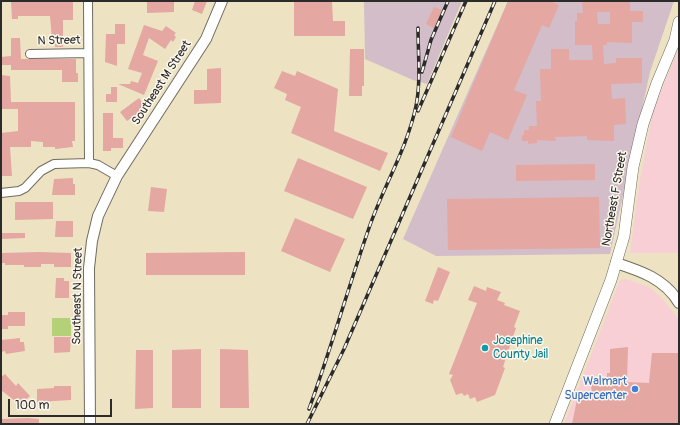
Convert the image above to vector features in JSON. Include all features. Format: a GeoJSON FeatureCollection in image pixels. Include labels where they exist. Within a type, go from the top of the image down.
{"type":"FeatureCollection","features":[{"type":"Feature","properties":{"kind":"main road","name":"Northeast F Street"},"geometry":{"type":"LineString","coordinates":[[556,424],[616,263],[624,236],[633,167],[643,124],[657,83],[675,40],[679,22]]}},
{"type":"Feature","properties":{"kind":"street"},"geometry":{"type":"LineString","coordinates":[[88,1],[89,163]]}},
{"type":"Feature","properties":{"kind":"street","name":"Southeast M Street"},"geometry":{"type":"LineString","coordinates":[[117,176],[197,55],[206,39],[222,1]]}},
{"type":"Feature","properties":{"kind":"street","name":"N Street"},"geometry":{"type":"LineString","coordinates":[[30,54],[88,53]]}},
{"type":"Feature","properties":{"kind":"street"},"geometry":{"type":"LineString","coordinates":[[1,193],[19,191],[25,188],[41,171],[54,164],[98,164],[117,176]]}},
{"type":"Feature","properties":{"kind":"street","name":"Southeast N Street"},"geometry":{"type":"LineString","coordinates":[[90,424],[89,268],[92,241],[98,216],[117,176]]}},
{"type":"Feature","properties":{"kind":"street"},"geometry":{"type":"LineString","coordinates":[[616,263],[652,276],[670,290],[679,303]]}},
{"type":"Feature","properties":{"kind":"shaded area"},"geometry":{"type":"Polygon","coordinates":[[[364,1],[462,1],[427,84],[413,80],[365,59],[364,1]]]}},
{"type":"Feature","properties":{"kind":"shaded area"},"geometry":{"type":"Polygon","coordinates":[[[508,1],[674,1],[650,72],[610,254],[436,256],[403,239],[508,1]]]}},
{"type":"Feature","properties":{"kind":"shaded area"},"geometry":{"type":"Polygon","coordinates":[[[679,47],[679,253],[630,253],[639,185],[653,111],[679,47]]]}},
{"type":"Feature","properties":{"kind":"shaded area"},"geometry":{"type":"Polygon","coordinates":[[[626,279],[649,287],[661,297],[678,318],[679,424],[564,424],[620,280],[626,279]]]}},
{"type":"Feature","properties":{"kind":"green space"},"geometry":{"type":"Polygon","coordinates":[[[52,318],[71,318],[71,336],[52,336],[52,318]]]}},
{"type":"Feature","properties":{"kind":"building"},"geometry":{"type":"Polygon","coordinates":[[[11,1],[73,1],[73,20],[63,20],[63,47],[55,47],[55,40],[52,40],[50,16],[18,16],[18,19],[12,19],[11,1]]]}},
{"type":"Feature","properties":{"kind":"building"},"geometry":{"type":"Polygon","coordinates":[[[147,1],[174,1],[174,12],[147,13],[147,1]]]}},
{"type":"Feature","properties":{"kind":"building"},"geometry":{"type":"Polygon","coordinates":[[[195,1],[207,1],[202,14],[192,10],[195,1]]]}},
{"type":"Feature","properties":{"kind":"building"},"geometry":{"type":"Polygon","coordinates":[[[294,1],[332,1],[333,21],[345,21],[345,36],[294,36],[294,1]]]}},
{"type":"Feature","properties":{"kind":"building"},"geometry":{"type":"Polygon","coordinates":[[[508,1],[550,1],[559,5],[549,28],[542,25],[514,90],[527,95],[508,140],[490,132],[482,151],[451,137],[508,1]]]}},
{"type":"Feature","properties":{"kind":"building"},"geometry":{"type":"Polygon","coordinates":[[[582,1],[630,1],[630,11],[643,11],[643,22],[632,22],[632,43],[607,42],[607,45],[603,45],[604,64],[616,63],[616,58],[642,58],[642,83],[611,84],[612,99],[625,98],[626,124],[614,125],[614,141],[587,140],[587,136],[555,137],[556,141],[537,140],[537,143],[528,144],[528,141],[522,141],[522,135],[524,135],[524,130],[529,130],[529,126],[537,126],[536,101],[541,101],[540,69],[551,69],[551,49],[569,49],[569,60],[593,60],[592,45],[575,45],[575,21],[577,21],[577,13],[583,13],[582,1]],[[597,12],[598,24],[610,24],[610,12],[597,12]]]}},
{"type":"Feature","properties":{"kind":"building"},"geometry":{"type":"Polygon","coordinates":[[[434,7],[442,10],[434,28],[426,24],[434,7]]]}},
{"type":"Feature","properties":{"kind":"building"},"geometry":{"type":"Polygon","coordinates":[[[115,24],[125,24],[125,44],[117,44],[117,66],[105,62],[106,34],[115,34],[115,24]]]}},
{"type":"Feature","properties":{"kind":"building"},"geometry":{"type":"Polygon","coordinates":[[[144,25],[162,31],[166,26],[176,33],[174,35],[176,37],[173,42],[171,40],[165,49],[149,38],[143,55],[158,61],[144,95],[118,84],[130,84],[131,81],[138,83],[142,73],[128,69],[144,25]]]}},
{"type":"Feature","properties":{"kind":"building"},"geometry":{"type":"Polygon","coordinates":[[[11,38],[20,38],[21,59],[76,59],[76,73],[78,73],[78,82],[62,82],[62,70],[11,70],[11,65],[1,65],[1,57],[11,56],[11,38]]]}},
{"type":"Feature","properties":{"kind":"building"},"geometry":{"type":"Polygon","coordinates":[[[350,49],[364,49],[364,86],[362,86],[362,96],[349,96],[350,49]]]}},
{"type":"Feature","properties":{"kind":"building"},"geometry":{"type":"Polygon","coordinates":[[[221,68],[221,103],[194,104],[194,90],[207,90],[207,69],[221,68]]]}},
{"type":"Feature","properties":{"kind":"building"},"geometry":{"type":"Polygon","coordinates":[[[282,71],[295,76],[297,71],[338,89],[334,131],[388,153],[380,171],[291,133],[301,107],[285,100],[287,94],[274,88],[282,71]]]}},
{"type":"Feature","properties":{"kind":"building"},"geometry":{"type":"Polygon","coordinates":[[[1,75],[10,76],[11,102],[75,102],[75,141],[72,141],[73,147],[55,149],[55,147],[43,147],[43,142],[31,141],[31,147],[10,147],[12,176],[1,176],[1,133],[18,131],[18,109],[1,109],[1,75]]]}},
{"type":"Feature","properties":{"kind":"building"},"geometry":{"type":"Polygon","coordinates":[[[111,87],[117,87],[117,102],[106,102],[106,94],[111,94],[111,87]]]}},
{"type":"Feature","properties":{"kind":"building"},"geometry":{"type":"Polygon","coordinates":[[[139,98],[146,107],[127,121],[120,112],[139,98]]]}},
{"type":"Feature","properties":{"kind":"building"},"geometry":{"type":"Polygon","coordinates":[[[103,113],[113,113],[113,138],[123,138],[123,148],[111,148],[111,151],[103,151],[103,113]]]}},
{"type":"Feature","properties":{"kind":"building"},"geometry":{"type":"Polygon","coordinates":[[[298,158],[367,187],[353,219],[284,191],[298,158]]]}},
{"type":"Feature","properties":{"kind":"building"},"geometry":{"type":"Polygon","coordinates":[[[595,164],[595,180],[516,181],[516,165],[595,164]]]}},
{"type":"Feature","properties":{"kind":"building"},"geometry":{"type":"Polygon","coordinates":[[[73,178],[73,184],[75,184],[75,195],[52,195],[54,179],[73,178]]]}},
{"type":"Feature","properties":{"kind":"building"},"geometry":{"type":"Polygon","coordinates":[[[151,187],[167,189],[164,212],[148,211],[151,187]]]}},
{"type":"Feature","properties":{"kind":"building"},"geometry":{"type":"Polygon","coordinates":[[[599,197],[600,248],[448,250],[447,199],[599,197]]]}},
{"type":"Feature","properties":{"kind":"building"},"geometry":{"type":"Polygon","coordinates":[[[15,202],[53,202],[53,219],[15,220],[15,202]]]}},
{"type":"Feature","properties":{"kind":"building"},"geometry":{"type":"Polygon","coordinates":[[[295,218],[345,239],[330,272],[281,251],[295,218]]]}},
{"type":"Feature","properties":{"kind":"building"},"geometry":{"type":"Polygon","coordinates":[[[56,221],[73,221],[73,237],[55,237],[56,221]]]}},
{"type":"Feature","properties":{"kind":"building"},"geometry":{"type":"Polygon","coordinates":[[[1,233],[25,233],[25,238],[1,239],[1,233]]]}},
{"type":"Feature","properties":{"kind":"building"},"geometry":{"type":"Polygon","coordinates":[[[245,252],[245,275],[146,275],[146,253],[245,252]]]}},
{"type":"Feature","properties":{"kind":"building"},"geometry":{"type":"Polygon","coordinates":[[[1,253],[71,253],[71,267],[54,267],[54,264],[41,264],[41,267],[24,267],[24,265],[5,265],[5,263],[1,263],[1,253]]]}},
{"type":"Feature","properties":{"kind":"building"},"geometry":{"type":"Polygon","coordinates":[[[438,267],[450,272],[438,301],[434,300],[433,304],[425,301],[438,267]]]}},
{"type":"Feature","properties":{"kind":"building"},"geometry":{"type":"Polygon","coordinates":[[[56,278],[64,278],[64,281],[69,281],[69,298],[55,298],[56,278]]]}},
{"type":"Feature","properties":{"kind":"building","name":"Josephine County Jail"},"geometry":{"type":"Polygon","coordinates":[[[474,286],[486,291],[487,287],[501,292],[497,300],[505,303],[504,305],[520,311],[503,367],[505,368],[495,395],[477,402],[475,397],[470,399],[468,394],[464,396],[462,393],[456,395],[450,380],[453,375],[449,374],[477,303],[468,300],[474,286]]]}},
{"type":"Feature","properties":{"kind":"building"},"geometry":{"type":"Polygon","coordinates":[[[8,312],[25,312],[25,326],[8,326],[8,329],[1,329],[1,315],[8,315],[8,312]]]}},
{"type":"Feature","properties":{"kind":"building"},"geometry":{"type":"Polygon","coordinates":[[[54,337],[71,337],[70,352],[54,353],[54,337]]]}},
{"type":"Feature","properties":{"kind":"building"},"geometry":{"type":"Polygon","coordinates":[[[20,338],[20,342],[24,342],[25,351],[6,354],[5,351],[1,352],[1,340],[20,338]]]}},
{"type":"Feature","properties":{"kind":"building","name":"Walmart Supercenter"},"geometry":{"type":"Polygon","coordinates":[[[628,347],[627,382],[649,383],[652,353],[679,353],[679,424],[572,424],[578,395],[592,394],[591,384],[607,384],[607,373],[610,373],[610,349],[628,347]]]}},
{"type":"Feature","properties":{"kind":"building"},"geometry":{"type":"Polygon","coordinates":[[[201,349],[201,408],[172,408],[172,350],[201,349]]]}},
{"type":"Feature","properties":{"kind":"building"},"geometry":{"type":"Polygon","coordinates":[[[220,349],[248,350],[249,408],[220,408],[220,349]]]}},
{"type":"Feature","properties":{"kind":"building"},"geometry":{"type":"Polygon","coordinates":[[[136,350],[153,350],[153,408],[135,409],[136,350]]]}},
{"type":"Feature","properties":{"kind":"building"},"geometry":{"type":"Polygon","coordinates":[[[5,374],[16,386],[18,383],[30,396],[20,405],[1,390],[1,377],[5,374]]]}},
{"type":"Feature","properties":{"kind":"building"},"geometry":{"type":"Polygon","coordinates":[[[54,386],[71,386],[71,400],[37,402],[37,389],[54,388],[54,386]]]}},
{"type":"Feature","properties":{"kind":"building"},"geometry":{"type":"Polygon","coordinates":[[[1,419],[39,419],[39,424],[1,424],[1,419]]]}},
{"type":"Feature","properties":{"kind":"railway"},"geometry":{"type":"LineString","coordinates":[[422,72],[431,40],[448,1]]}},
{"type":"Feature","properties":{"kind":"railway"},"geometry":{"type":"LineString","coordinates":[[418,111],[466,1]]}},
{"type":"Feature","properties":{"kind":"railway"},"geometry":{"type":"LineString","coordinates":[[307,424],[344,349],[495,1]]}},
{"type":"Feature","properties":{"kind":"railway"},"geometry":{"type":"LineString","coordinates":[[309,409],[369,228],[401,153],[412,122],[418,97],[418,28]]}},
{"type":"Feature","properties":{"kind":"place","name":"Josephine County Jail"},"geometry":{"type":"Point","coordinates":[485,348]}},
{"type":"Feature","properties":{"kind":"place","name":"Walmart Supercenter"},"geometry":{"type":"Point","coordinates":[635,389]}}]}
